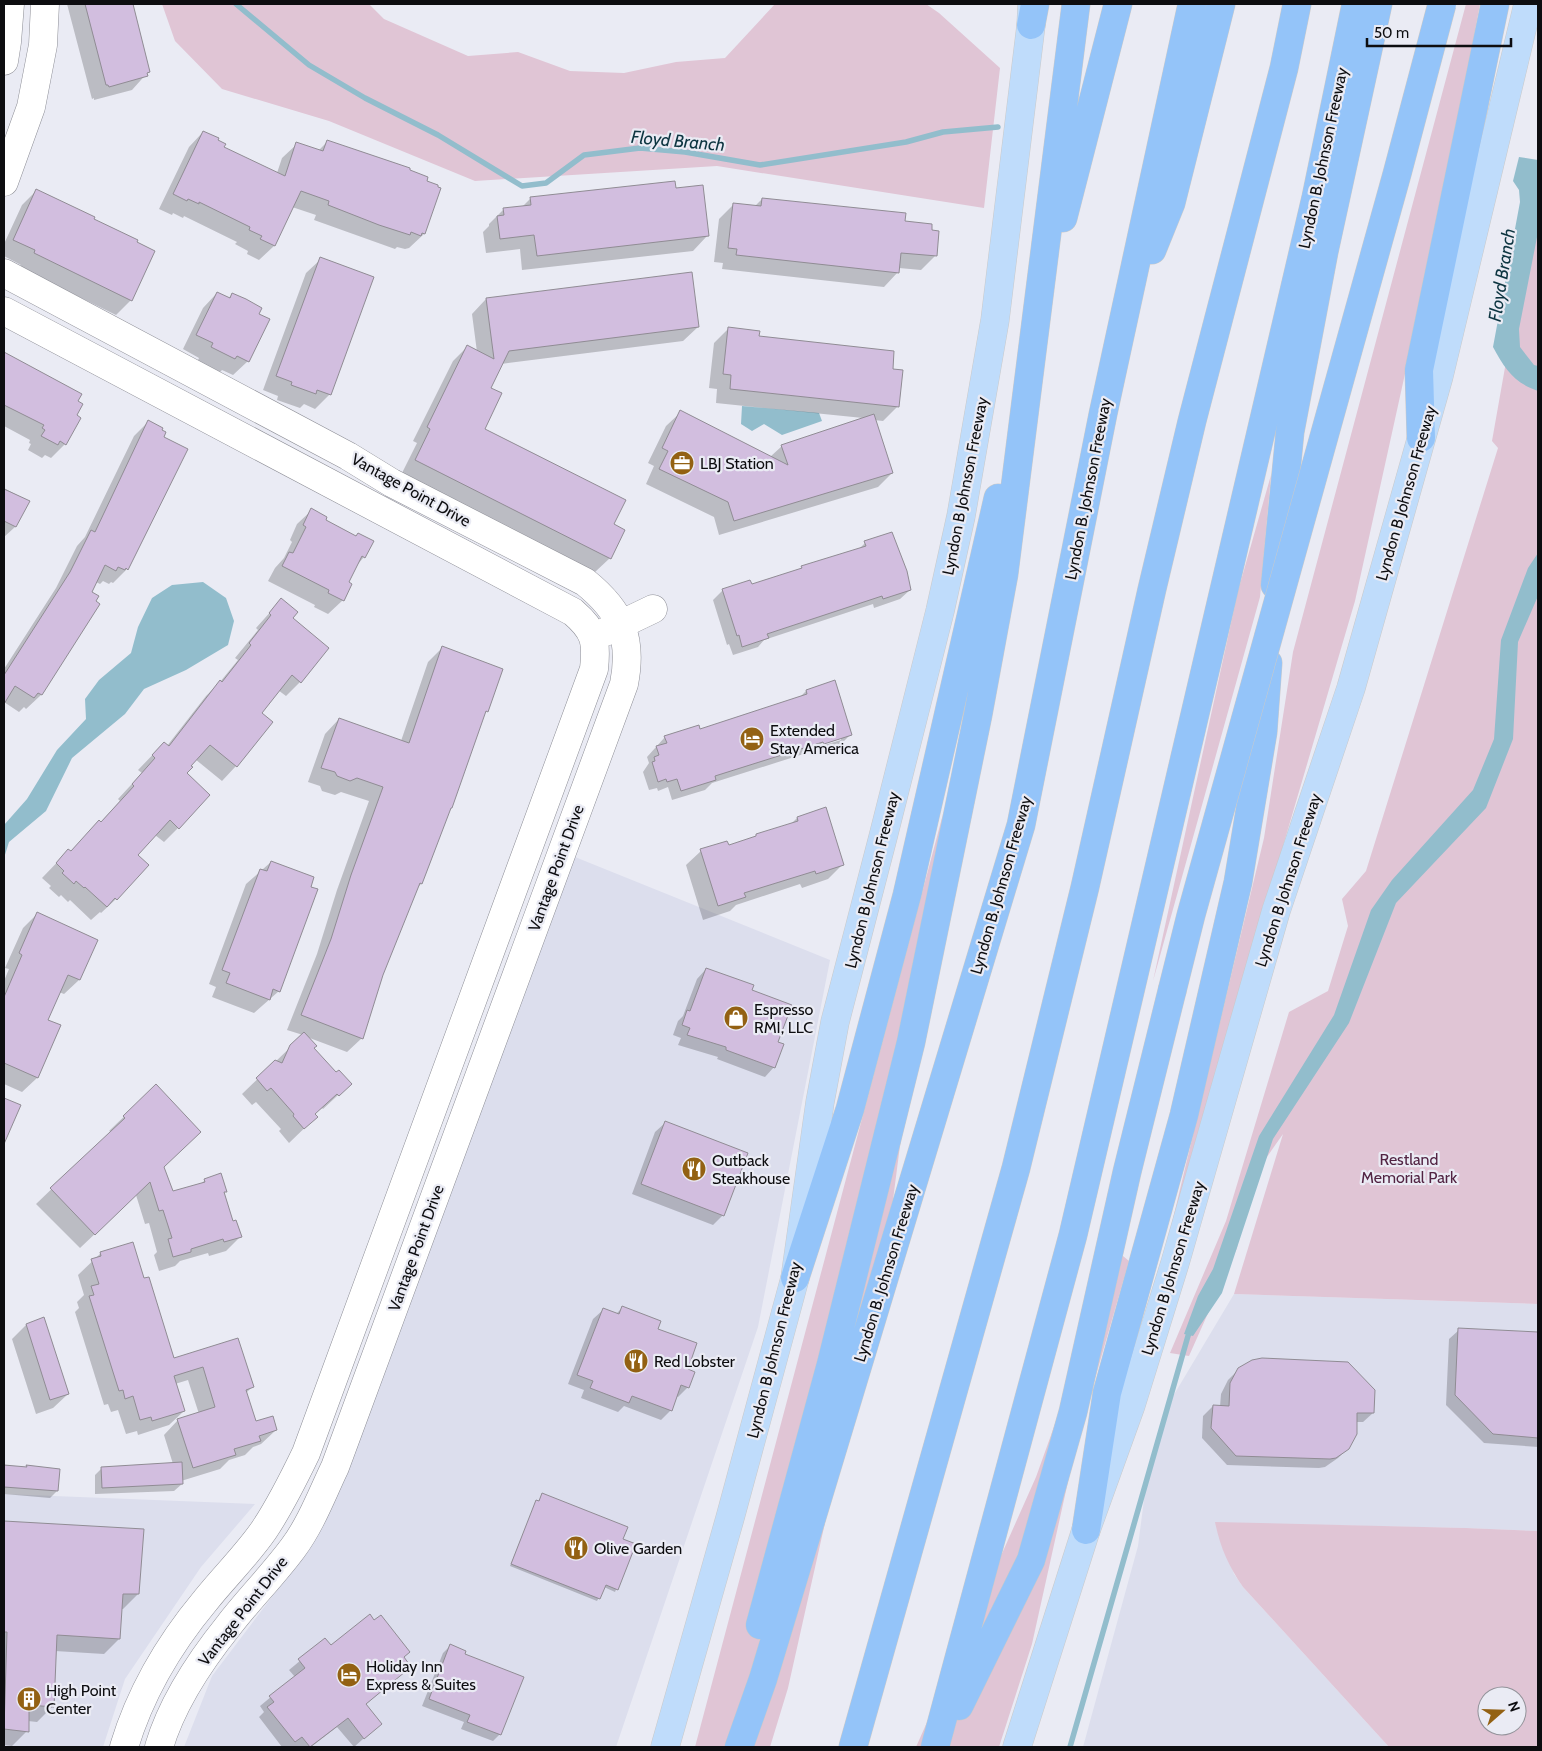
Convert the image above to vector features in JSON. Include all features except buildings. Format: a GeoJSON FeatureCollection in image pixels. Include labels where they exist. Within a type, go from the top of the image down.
{"type":"FeatureCollection","features":[{"type":"Feature","properties":{"kind":"highway"},"geometry":{"type":"LineString","coordinates":[[727,1747],[828,1373],[911,1042],[978,714],[1004,574],[1076,4]]}},
{"type":"Feature","properties":{"kind":"highway"},"geometry":{"type":"LineString","coordinates":[[795,1278],[850,1109],[907,895],[1054,253],[1118,4]]}},
{"type":"Feature","properties":{"kind":"highway","name":"Lyndon B. Johnson Freeway"},"geometry":{"type":"LineString","coordinates":[[739,1747],[772,1650],[1021,825],[1103,414],[1192,4]]}},
{"type":"Feature","properties":{"kind":"highway"},"geometry":{"type":"LineString","coordinates":[[1122,325],[1171,203],[1222,4]]}},
{"type":"Feature","properties":{"kind":"highway"},"geometry":{"type":"LineString","coordinates":[[853,1747],[1018,1158],[1085,887],[1156,570],[1192,421],[1284,68],[1297,4]]}},
{"type":"Feature","properties":{"kind":"highway","name":"Lyndon B. Johnson Freeway"},"geometry":{"type":"LineString","coordinates":[[936,1747],[1073,1235],[1316,197],[1356,4]]}},
{"type":"Feature","properties":{"kind":"highway"},"geometry":{"type":"LineString","coordinates":[[1086,1530],[1107,1393],[1184,1115],[1238,882],[1263,732],[1290,432],[1324,252],[1378,4]]}},
{"type":"Feature","properties":{"kind":"highway"},"geometry":{"type":"LineString","coordinates":[[936,1747],[1031,1560],[1073,1412],[1127,1172],[1191,915],[1395,183],[1442,4]]}},
{"type":"Feature","properties":{"kind":"highway"},"geometry":{"type":"LineString","coordinates":[[1421,438],[1429,373],[1495,4]]}},
{"type":"Feature","properties":{"kind":"main road"},"geometry":{"type":"LineString","coordinates":[[1429,373],[1528,4]]}},
{"type":"Feature","properties":{"kind":"main road","name":"Lyndon B Johnson Freeway"},"geometry":{"type":"LineString","coordinates":[[665,1747],[728,1528],[795,1278],[820,1102],[835,1022],[942,602],[961,516],[1002,276],[1032,11]]}},
{"type":"Feature","properties":{"kind":"main road","name":"Lyndon B Johnson Freeway"},"geometry":{"type":"LineString","coordinates":[[1017,1747],[1086,1530],[1131,1405],[1172,1273],[1276,911],[1351,688],[1421,438]]}},
{"type":"Feature","properties":{"kind":"street"},"geometry":{"type":"LineString","coordinates":[[10,4],[5,52],[43,45]]}},
{"type":"Feature","properties":{"kind":"street"},"geometry":{"type":"LineString","coordinates":[[4,182],[30,107],[43,45],[45,4]]}},
{"type":"Feature","properties":{"kind":"street","name":"Vantage Point Drive"},"geometry":{"type":"LineString","coordinates":[[4,273],[348,456],[392,483],[585,582],[601,594],[612,607],[621,625],[628,663],[624,684],[335,1467],[316,1509],[293,1548],[228,1625],[198,1668],[179,1700],[159,1747]]}},
{"type":"Feature","properties":{"kind":"street","name":"Vantage Point Drive"},"geometry":{"type":"LineString","coordinates":[[4,311],[573,612],[585,623],[593,637],[596,652],[594,669],[306,1453],[287,1493],[264,1531],[205,1601],[170,1647],[133,1721],[124,1747]]}},
{"type":"Feature","properties":{"kind":"street"},"geometry":{"type":"LineString","coordinates":[[337,488],[348,456]]}},
{"type":"Feature","properties":{"kind":"street"},"geometry":{"type":"LineString","coordinates":[[593,637],[653,609]]}},
{"type":"Feature","properties":{"kind":"street"},"geometry":{"type":"LineString","coordinates":[[463,1027],[492,1038]]}},
{"type":"Feature","properties":{"kind":"street"},"geometry":{"type":"LineString","coordinates":[[363,1300],[393,1313]]}},
{"type":"Feature","properties":{"kind":"street"},"geometry":{"type":"LineString","coordinates":[[264,1531],[293,1548]]}},
{"type":"Feature","properties":{"kind":"shaded area"},"geometry":{"type":"Polygon","coordinates":[[[575,857],[830,960],[758,1327],[616,1747],[184,1747],[212,1676],[309,1548],[575,857]]]}},
{"type":"Feature","properties":{"kind":"shaded area"},"geometry":{"type":"Polygon","coordinates":[[[1234,1294],[1538,1304],[1538,1531],[1216,1523],[1234,1574],[1243,1587],[1389,1747],[1083,1747],[1138,1546],[1148,1469],[1169,1403],[1234,1294]]]}},
{"type":"Feature","properties":{"kind":"shaded area"},"geometry":{"type":"Polygon","coordinates":[[[4,1494],[255,1504],[201,1567],[125,1679],[103,1747],[4,1747],[4,1494]]]}},
{"type":"Feature","properties":{"kind":"green space"},"geometry":{"type":"Polygon","coordinates":[[[162,4],[369,4],[384,19],[468,56],[518,52],[570,71],[624,73],[676,62],[725,58],[775,4],[926,4],[939,13],[1000,68],[984,208],[717,166],[475,181],[329,121],[222,89],[175,41],[162,4]]]}},
{"type":"Feature","properties":{"kind":"green space"},"geometry":{"type":"Polygon","coordinates":[[[1466,4],[1480,4],[1445,192],[1355,601],[1171,1227],[1264,838],[1293,652],[1466,4]]]}},
{"type":"Feature","properties":{"kind":"green space","name":"Restland Memorial Park"},"geometry":{"type":"Polygon","coordinates":[[[1538,181],[1538,1304],[1234,1294],[1283,1134],[1248,1184],[1237,1248],[1189,1356],[1170,1353],[1226,1221],[1289,1012],[1328,991],[1348,926],[1342,899],[1366,871],[1498,448],[1492,441],[1538,181]]]}},
{"type":"Feature","properties":{"kind":"green space"},"geometry":{"type":"Polygon","coordinates":[[[1271,475],[1260,597],[1153,981],[1238,591],[1271,475]]]}},
{"type":"Feature","properties":{"kind":"green space"},"geometry":{"type":"Polygon","coordinates":[[[943,814],[887,1246],[788,1688],[770,1747],[695,1747],[943,814]]]}},
{"type":"Feature","properties":{"kind":"green space"},"geometry":{"type":"Polygon","coordinates":[[[1117,1251],[1129,1261],[1077,1441],[1032,1644],[999,1747],[916,1747],[1036,1477],[1117,1251]]]}},
{"type":"Feature","properties":{"kind":"green space"},"geometry":{"type":"Polygon","coordinates":[[[1215,1522],[1538,1531],[1538,1747],[1389,1747],[1243,1587],[1233,1572],[1215,1522]]]}},
{"type":"Feature","properties":{"kind":"water"},"geometry":{"type":"Polygon","coordinates":[[[1519,157],[1538,160],[1538,232],[1519,329],[1520,347],[1534,365],[1538,366],[1538,391],[1516,379],[1493,347],[1520,202],[1519,190],[1513,181],[1519,157]]]}},
{"type":"Feature","properties":{"kind":"water"},"geometry":{"type":"Polygon","coordinates":[[[742,406],[819,413],[822,421],[782,435],[764,424],[752,431],[741,424],[742,406]]]}},
{"type":"Feature","properties":{"kind":"water"},"geometry":{"type":"Polygon","coordinates":[[[1538,553],[1538,596],[1518,642],[1513,739],[1486,808],[1396,903],[1349,1023],[1273,1139],[1222,1293],[1193,1336],[1184,1334],[1198,1296],[1213,1269],[1259,1136],[1334,1015],[1371,910],[1392,880],[1473,790],[1494,739],[1501,640],[1528,568],[1538,553]]]}},
{"type":"Feature","properties":{"kind":"water"},"geometry":{"type":"Polygon","coordinates":[[[203,582],[226,598],[234,621],[228,645],[186,670],[144,689],[125,714],[72,758],[46,811],[9,842],[4,858],[4,825],[27,799],[57,750],[86,719],[85,699],[99,680],[131,653],[138,627],[152,598],[172,585],[203,582]]]}},
{"type":"Feature","properties":{"kind":"waterway","name":"Floyd Branch"},"geometry":{"type":"LineString","coordinates":[[236,4],[309,65],[365,98],[438,135],[522,186],[546,183],[584,155],[640,148],[685,152],[760,165],[906,142],[943,132],[998,127]]}},
{"type":"Feature","properties":{"kind":"waterway"},"geometry":{"type":"LineString","coordinates":[[1070,1747],[1190,1329]]}},
{"type":"Feature","properties":{"kind":"place","name":"LBJ Station"},"geometry":{"type":"Point","coordinates":[682,463]}},
{"type":"Feature","properties":{"kind":"place","name":"Extended Stay America"},"geometry":{"type":"Point","coordinates":[752,739]}},
{"type":"Feature","properties":{"kind":"place","name":"Espresso RMI, LLC"},"geometry":{"type":"Point","coordinates":[736,1018]}},
{"type":"Feature","properties":{"kind":"place","name":"Outback Steakhouse"},"geometry":{"type":"Point","coordinates":[694,1169]}},
{"type":"Feature","properties":{"kind":"place","name":"Red Lobster"},"geometry":{"type":"Point","coordinates":[636,1361]}},
{"type":"Feature","properties":{"kind":"place","name":"Olive Garden"},"geometry":{"type":"Point","coordinates":[576,1548]}},
{"type":"Feature","properties":{"kind":"place","name":"Holiday Inn Express & Suites"},"geometry":{"type":"Point","coordinates":[349,1675]}},
{"type":"Feature","properties":{"kind":"place","name":"High Point Center"},"geometry":{"type":"Point","coordinates":[29,1699]}}]}
